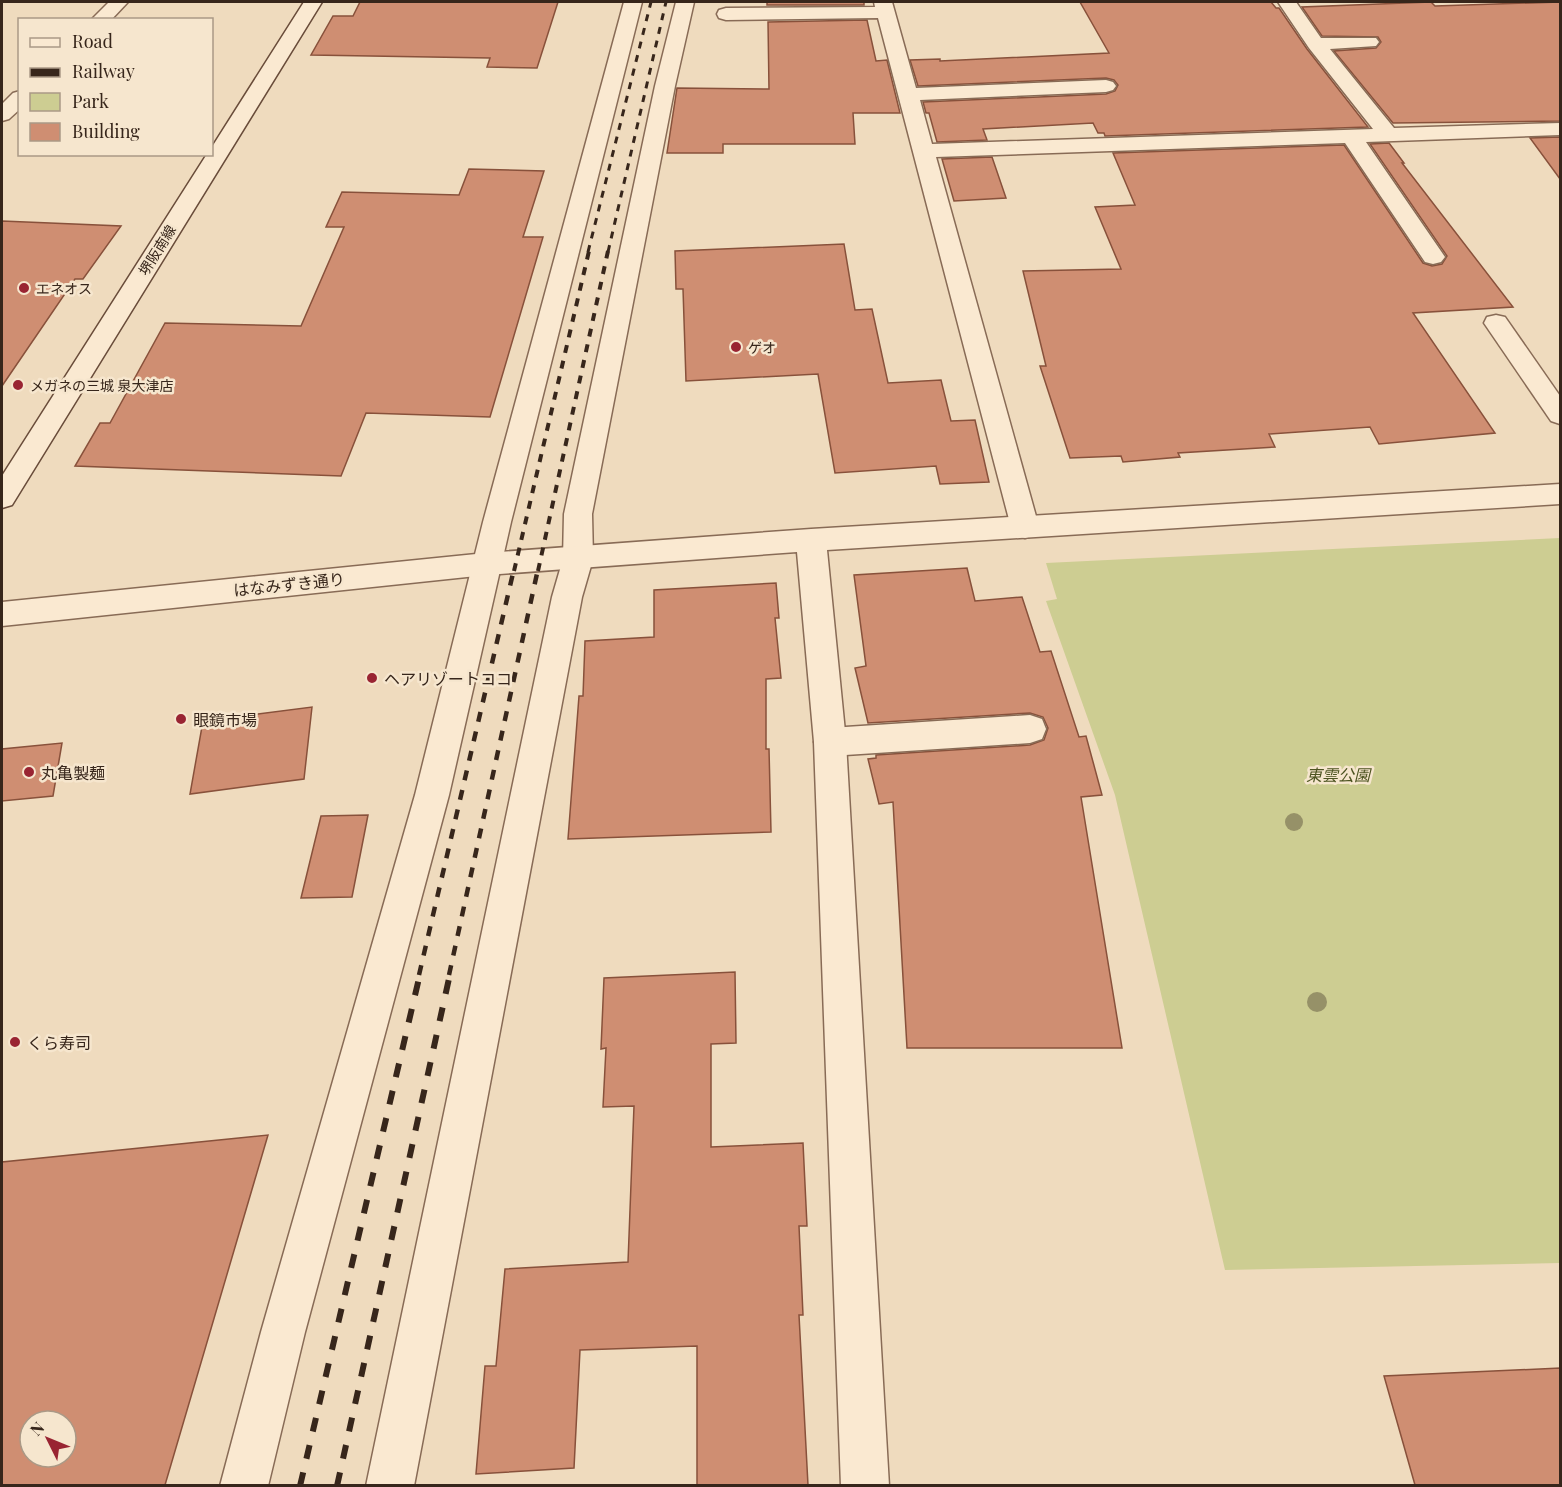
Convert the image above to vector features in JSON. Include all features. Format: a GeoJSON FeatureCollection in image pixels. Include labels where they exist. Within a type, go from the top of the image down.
{"type":"FeatureCollection","features":[{"type":"Feature","properties":{"kind":"street"},"geometry":{"type":"LineString","coordinates":[[102,18],[119,2]]}},
{"type":"Feature","properties":{"kind":"street","name":"堺阪南線"},"geometry":{"type":"LineString","coordinates":[[2,498],[313,2]]}},
{"type":"Feature","properties":{"kind":"street"},"geometry":{"type":"LineString","coordinates":[[244,1485],[283,1332],[432,795],[486,564],[633,2]]}},
{"type":"Feature","properties":{"kind":"street"},"geometry":{"type":"LineString","coordinates":[[390,1485],[567,597],[578,559],[578,514],[665,86],[685,2]]}},
{"type":"Feature","properties":{"kind":"street"},"geometry":{"type":"LineString","coordinates":[[1287,2],[1316,44],[1388,135]]}},
{"type":"Feature","properties":{"kind":"street"},"geometry":{"type":"LineString","coordinates":[[726,15],[884,7],[1025,527]]}},
{"type":"Feature","properties":{"kind":"street"},"geometry":{"type":"LineString","coordinates":[[1316,44],[1369,42]]}},
{"type":"Feature","properties":{"kind":"street"},"geometry":{"type":"LineString","coordinates":[[908,94],[1106,86]]}},
{"type":"Feature","properties":{"kind":"street"},"geometry":{"type":"LineString","coordinates":[[2,115],[18,99]]}},
{"type":"Feature","properties":{"kind":"street"},"geometry":{"type":"LineString","coordinates":[[924,152],[1560,129]]}},
{"type":"Feature","properties":{"kind":"street"},"geometry":{"type":"LineString","coordinates":[[1351,136],[1433,257]]}},
{"type":"Feature","properties":{"kind":"street"},"geometry":{"type":"LineString","coordinates":[[1496,323],[1560,415]]}},
{"type":"Feature","properties":{"kind":"street","name":"はなみずき通り"},"geometry":{"type":"LineString","coordinates":[[2,614],[486,564],[811,540],[1560,494]]}},
{"type":"Feature","properties":{"kind":"street"},"geometry":{"type":"LineString","coordinates":[[811,540],[830,742],[866,1485]]}},
{"type":"Feature","properties":{"kind":"street"},"geometry":{"type":"LineString","coordinates":[[830,742],[1030,729]]}},
{"type":"Feature","properties":{"kind":"green space","name":"東雲公園"},"geometry":{"type":"Polygon","coordinates":[[[1560,538],[1560,1263],[1225,1270],[1115,795],[1046,601],[1057,599],[1046,563],[1560,538]]]}},
{"type":"Feature","properties":{"kind":"building"},"geometry":{"type":"Polygon","coordinates":[[[360,2],[558,2],[537,68],[487,67],[490,58],[311,55],[333,16],[353,16],[360,2]]]}},
{"type":"Feature","properties":{"kind":"building"},"geometry":{"type":"Polygon","coordinates":[[[767,2],[864,2],[864,5],[767,5],[767,2]]]}},
{"type":"Feature","properties":{"kind":"building"},"geometry":{"type":"Polygon","coordinates":[[[1080,2],[1271,2],[1279,8],[1307,49],[1368,127],[1105,136],[1104,133],[1098,133],[1093,123],[983,129],[987,140],[937,142],[929,113],[926,113],[923,102],[1106,94],[1115,91],[1118,85],[1114,80],[1106,78],[918,86],[910,60],[940,59],[940,61],[1109,53],[1080,2]]]}},
{"type":"Feature","properties":{"kind":"building"},"geometry":{"type":"Polygon","coordinates":[[[1431,2],[1435,6],[1560,2],[1560,121],[1393,123],[1334,51],[1376,48],[1381,42],[1378,37],[1322,36],[1302,7],[1431,2]]]}},
{"type":"Feature","properties":{"kind":"building"},"geometry":{"type":"Polygon","coordinates":[[[867,20],[876,61],[887,60],[900,113],[853,113],[855,144],[723,144],[723,153],[667,153],[677,88],[769,89],[768,22],[867,20]]]}},
{"type":"Feature","properties":{"kind":"building"},"geometry":{"type":"Polygon","coordinates":[[[1560,137],[1560,179],[1530,138],[1560,137]]]}},
{"type":"Feature","properties":{"kind":"building"},"geometry":{"type":"Polygon","coordinates":[[[1389,143],[1513,307],[1413,313],[1495,433],[1379,444],[1370,427],[1269,434],[1275,447],[1178,453],[1180,457],[1123,462],[1121,456],[1070,458],[1040,366],[1046,366],[1023,271],[1121,269],[1095,207],[1135,205],[1113,153],[1344,145],[1423,263],[1432,266],[1442,264],[1447,256],[1370,144],[1389,143]]]}},
{"type":"Feature","properties":{"kind":"building"},"geometry":{"type":"Polygon","coordinates":[[[992,157],[1006,198],[954,201],[942,159],[992,157]]]}},
{"type":"Feature","properties":{"kind":"building"},"geometry":{"type":"Polygon","coordinates":[[[469,169],[544,171],[523,237],[543,237],[490,417],[366,413],[341,476],[75,466],[100,423],[110,423],[165,323],[301,326],[344,227],[326,227],[342,192],[459,195],[469,169]]]}},
{"type":"Feature","properties":{"kind":"building"},"geometry":{"type":"Polygon","coordinates":[[[2,221],[121,226],[83,279],[75,279],[2,386],[2,221]]]}},
{"type":"Feature","properties":{"kind":"building"},"geometry":{"type":"Polygon","coordinates":[[[844,244],[855,310],[872,309],[888,383],[941,380],[951,421],[975,420],[989,482],[940,484],[936,466],[835,473],[818,374],[686,381],[683,289],[676,289],[675,251],[844,244]]]}},
{"type":"Feature","properties":{"kind":"building"},"geometry":{"type":"Polygon","coordinates":[[[967,568],[975,601],[1022,597],[1040,652],[1051,651],[1079,737],[1086,736],[1102,795],[1081,797],[1122,1048],[907,1048],[893,802],[879,804],[868,759],[876,758],[876,755],[1030,745],[1044,740],[1048,728],[1043,717],[1030,713],[868,723],[855,668],[866,666],[854,575],[967,568]]]}},
{"type":"Feature","properties":{"kind":"building"},"geometry":{"type":"Polygon","coordinates":[[[776,583],[779,618],[775,618],[781,678],[766,679],[766,749],[769,749],[771,832],[568,839],[579,696],[583,696],[585,641],[654,637],[654,590],[776,583]]]}},
{"type":"Feature","properties":{"kind":"building"},"geometry":{"type":"Polygon","coordinates":[[[312,707],[304,779],[190,794],[203,721],[312,707]]]}},
{"type":"Feature","properties":{"kind":"building","name":"丸亀製麺"},"geometry":{"type":"Polygon","coordinates":[[[62,743],[53,796],[2,801],[2,749],[62,743]]]}},
{"type":"Feature","properties":{"kind":"building"},"geometry":{"type":"Polygon","coordinates":[[[368,815],[352,897],[301,898],[321,816],[368,815]]]}},
{"type":"Feature","properties":{"kind":"building"},"geometry":{"type":"Polygon","coordinates":[[[735,972],[736,1043],[711,1044],[711,1147],[803,1143],[807,1226],[799,1226],[803,1315],[799,1315],[808,1485],[697,1485],[697,1346],[580,1350],[574,1468],[476,1474],[485,1366],[496,1366],[505,1269],[628,1262],[634,1106],[603,1107],[606,1048],[601,1049],[604,978],[735,972]]]}},
{"type":"Feature","properties":{"kind":"building"},"geometry":{"type":"Polygon","coordinates":[[[268,1135],[165,1485],[2,1485],[2,1162],[268,1135]]]}},
{"type":"Feature","properties":{"kind":"building"},"geometry":{"type":"Polygon","coordinates":[[[1560,1368],[1560,1485],[1415,1485],[1384,1376],[1560,1368]]]}},
{"type":"Feature","properties":{"kind":"railway"},"geometry":{"type":"LineString","coordinates":[[588,252],[651,2]]}},
{"type":"Feature","properties":{"kind":"railway"},"geometry":{"type":"LineString","coordinates":[[608,252],[666,2]]}},
{"type":"Feature","properties":{"kind":"railway"},"geometry":{"type":"LineString","coordinates":[[514,571],[589,251]]}},
{"type":"Feature","properties":{"kind":"railway"},"geometry":{"type":"LineString","coordinates":[[538,571],[608,251]]}},
{"type":"Feature","properties":{"kind":"railway"},"geometry":{"type":"LineString","coordinates":[[419,975],[514,569]]}},
{"type":"Feature","properties":{"kind":"railway"},"geometry":{"type":"LineString","coordinates":[[449,975],[538,569]]}},
{"type":"Feature","properties":{"kind":"railway"},"geometry":{"type":"LineString","coordinates":[[300,1486],[420,974]]}},
{"type":"Feature","properties":{"kind":"railway"},"geometry":{"type":"LineString","coordinates":[[337,1486],[450,974]]}},
{"type":"Feature","properties":{"kind":"place","name":"エネオス"},"geometry":{"type":"Point","coordinates":[24,288]}},
{"type":"Feature","properties":{"kind":"place","name":"ゲオ"},"geometry":{"type":"Point","coordinates":[736,347]}},
{"type":"Feature","properties":{"kind":"place","name":"メガネの三城 泉大津店"},"geometry":{"type":"Point","coordinates":[18,385]}},
{"type":"Feature","properties":{"kind":"place","name":"ヘアリゾートココ"},"geometry":{"type":"Point","coordinates":[372,678]}},
{"type":"Feature","properties":{"kind":"place","name":"眼鏡市場"},"geometry":{"type":"Point","coordinates":[181,719]}},
{"type":"Feature","properties":{"kind":"place","name":"丸亀製麺"},"geometry":{"type":"Point","coordinates":[29,772]}},
{"type":"Feature","properties":{"kind":"place","name":"くら寿司"},"geometry":{"type":"Point","coordinates":[15,1042]}}]}
